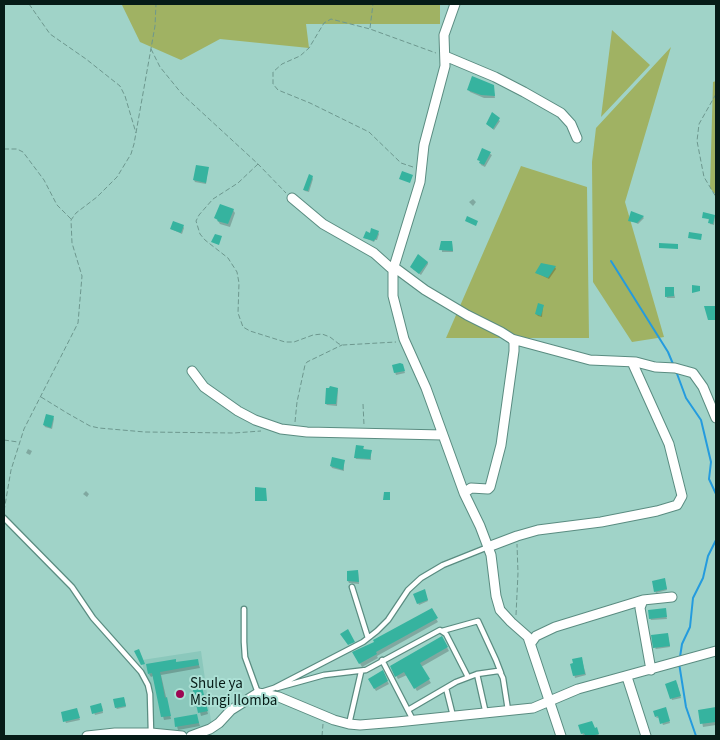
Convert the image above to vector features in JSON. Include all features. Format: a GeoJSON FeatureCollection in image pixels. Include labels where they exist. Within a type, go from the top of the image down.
{"type":"FeatureCollection","features":[{"type":"Feature","properties":{"kind":"street"},"geometry":{"type":"LineString","coordinates":[[455,4],[444,34],[445,56],[443,76],[424,145],[420,182],[393,268],[393,296],[404,339],[426,388],[464,493],[491,554],[496,596],[500,610],[528,637],[531,643],[561,736]]}},
{"type":"Feature","properties":{"kind":"street"},"geometry":{"type":"LineString","coordinates":[[445,56],[495,77],[561,113],[571,124],[577,138]]}},
{"type":"Feature","properties":{"kind":"street"},"geometry":{"type":"LineString","coordinates":[[292,198],[323,224],[374,253],[437,297],[512,339],[590,360],[632,362],[654,367],[675,368],[693,373],[703,387],[716,418]]}},
{"type":"Feature","properties":{"kind":"street"},"geometry":{"type":"LineString","coordinates":[[464,493],[471,488],[490,488],[501,445],[514,351],[512,339]]}},
{"type":"Feature","properties":{"kind":"street"},"geometry":{"type":"LineString","coordinates":[[488,547],[538,530],[601,522],[678,505],[682,496],[669,444],[632,362]]}},
{"type":"Feature","properties":{"kind":"street"},"geometry":{"type":"LineString","coordinates":[[192,371],[204,387],[238,411],[264,423],[295,431],[443,435]]}},
{"type":"Feature","properties":{"kind":"street"},"geometry":{"type":"LineString","coordinates":[[531,643],[536,636],[543,632],[643,600],[672,597]]}},
{"type":"Feature","properties":{"kind":"street"},"geometry":{"type":"LineString","coordinates":[[643,600],[640,608],[651,670]]}},
{"type":"Feature","properties":{"kind":"street"},"geometry":{"type":"LineString","coordinates":[[191,736],[210,729],[219,723],[231,710],[258,693],[280,697],[323,716],[349,724],[360,725],[486,714],[538,707],[578,689],[716,651]]}},
{"type":"Feature","properties":{"kind":"street"},"geometry":{"type":"LineString","coordinates":[[627,677],[646,736]]}},
{"type":"Feature","properties":{"kind":"street"},"geometry":{"type":"LineString","coordinates":[[87,736],[115,733],[151,733],[182,736]]}},
{"type":"Feature","properties":{"kind":"lane"},"geometry":{"type":"LineString","coordinates":[[4,516],[72,587],[94,618],[141,672],[148,685],[150,694],[151,733]]}},
{"type":"Feature","properties":{"kind":"lane"},"geometry":{"type":"LineString","coordinates":[[274,688],[368,638],[388,620],[408,590],[421,578],[443,565],[488,547]]}},
{"type":"Feature","properties":{"kind":"lane"},"geometry":{"type":"LineString","coordinates":[[352,587],[368,638]]}},
{"type":"Feature","properties":{"kind":"lane"},"geometry":{"type":"LineString","coordinates":[[244,609],[245,658],[258,693],[324,675],[360,672],[436,631],[478,622],[501,673],[508,711]]}},
{"type":"Feature","properties":{"kind":"lane"},"geometry":{"type":"LineString","coordinates":[[442,631],[446,634],[468,677]]}},
{"type":"Feature","properties":{"kind":"lane"},"geometry":{"type":"LineString","coordinates":[[382,660],[413,720]]}},
{"type":"Feature","properties":{"kind":"lane"},"geometry":{"type":"LineString","coordinates":[[408,710],[468,677],[498,671],[501,673]]}},
{"type":"Feature","properties":{"kind":"lane"},"geometry":{"type":"LineString","coordinates":[[349,724],[360,672]]}},
{"type":"Feature","properties":{"kind":"lane"},"geometry":{"type":"LineString","coordinates":[[476,674],[486,714]]}},
{"type":"Feature","properties":{"kind":"lane"},"geometry":{"type":"LineString","coordinates":[[446,688],[454,716]]}},
{"type":"Feature","properties":{"kind":"path"},"geometry":{"type":"LineString","coordinates":[[29,4],[50,34],[120,86],[125,96],[136,134]]}},
{"type":"Feature","properties":{"kind":"path"},"geometry":{"type":"LineString","coordinates":[[4,516],[9,476],[19,442],[31,413],[76,327],[79,314],[82,276],[72,244],[71,220],[76,213],[105,190],[121,172],[131,154],[155,26],[156,4]]}},
{"type":"Feature","properties":{"kind":"path"},"geometry":{"type":"LineString","coordinates":[[370,29],[373,4]]}},
{"type":"Feature","properties":{"kind":"path"},"geometry":{"type":"LineString","coordinates":[[421,170],[401,163],[369,132],[310,103],[280,92],[273,84],[274,70],[300,56],[309,48],[327,20],[342,21],[370,29],[445,56]]}},
{"type":"Feature","properties":{"kind":"path"},"geometry":{"type":"LineString","coordinates":[[151,48],[160,67],[182,94],[292,198]]}},
{"type":"Feature","properties":{"kind":"path"},"geometry":{"type":"LineString","coordinates":[[716,94],[699,124],[697,142],[704,177],[716,197]]}},
{"type":"Feature","properties":{"kind":"path"},"geometry":{"type":"LineString","coordinates":[[4,148],[17,149],[23,152],[44,180],[57,205],[71,220]]}},
{"type":"Feature","properties":{"kind":"path"},"geometry":{"type":"LineString","coordinates":[[258,164],[238,183],[213,199],[196,221],[200,234],[228,258],[237,272],[239,283],[238,308],[241,325],[250,331],[284,342],[294,342],[313,335],[322,334],[343,345],[386,344],[404,339]]}},
{"type":"Feature","properties":{"kind":"path"},"geometry":{"type":"LineString","coordinates":[[295,431],[297,402],[305,365],[343,345]]}},
{"type":"Feature","properties":{"kind":"path"},"geometry":{"type":"LineString","coordinates":[[40,397],[90,426],[99,428],[145,432],[261,431]]}},
{"type":"Feature","properties":{"kind":"path"},"geometry":{"type":"LineString","coordinates":[[363,404],[364,433]]}},
{"type":"Feature","properties":{"kind":"path"},"geometry":{"type":"LineString","coordinates":[[4,440],[19,442]]}},
{"type":"Feature","properties":{"kind":"path"},"geometry":{"type":"LineString","coordinates":[[516,626],[517,536]]}},
{"type":"Feature","properties":{"kind":"path"},"geometry":{"type":"LineString","coordinates":[[322,736],[323,716]]}},
{"type":"Feature","properties":{"kind":"shaded area"},"geometry":{"type":"Polygon","coordinates":[[[201,651],[212,728],[154,736],[142,660],[201,651]]]}},
{"type":"Feature","properties":{"kind":"green space"},"geometry":{"type":"Polygon","coordinates":[[[440,4],[440,24],[306,24],[309,48],[220,39],[181,60],[140,42],[122,5],[440,4]]]}},
{"type":"Feature","properties":{"kind":"green space"},"geometry":{"type":"Polygon","coordinates":[[[612,30],[650,65],[601,117],[612,30]]]}},
{"type":"Feature","properties":{"kind":"green space"},"geometry":{"type":"Polygon","coordinates":[[[671,47],[625,202],[664,337],[632,342],[593,282],[592,162],[596,128],[671,47]]]}},
{"type":"Feature","properties":{"kind":"green space"},"geometry":{"type":"Polygon","coordinates":[[[716,81],[716,195],[710,188],[713,82],[716,81]]]}},
{"type":"Feature","properties":{"kind":"green space"},"geometry":{"type":"Polygon","coordinates":[[[521,166],[587,187],[589,338],[446,338],[521,166]]]}},
{"type":"Feature","properties":{"kind":"building"},"geometry":{"type":"Polygon","coordinates":[[[472,76],[494,85],[495,96],[481,95],[467,90],[472,76]]]}},
{"type":"Feature","properties":{"kind":"building"},"geometry":{"type":"Polygon","coordinates":[[[492,112],[500,118],[493,129],[486,124],[492,112]]]}},
{"type":"Feature","properties":{"kind":"building"},"geometry":{"type":"Polygon","coordinates":[[[482,148],[491,152],[484,165],[477,160],[482,148]]]}},
{"type":"Feature","properties":{"kind":"building"},"geometry":{"type":"Polygon","coordinates":[[[196,165],[209,167],[206,183],[193,180],[196,165]]]}},
{"type":"Feature","properties":{"kind":"building"},"geometry":{"type":"Polygon","coordinates":[[[402,171],[413,175],[410,183],[399,179],[402,171]]]}},
{"type":"Feature","properties":{"kind":"building"},"geometry":{"type":"Polygon","coordinates":[[[309,174],[313,176],[308,191],[303,190],[309,174]]]}},
{"type":"Feature","properties":{"kind":"building"},"geometry":{"type":"Polygon","coordinates":[[[220,204],[234,209],[228,224],[217,221],[214,218],[220,204]]]}},
{"type":"Feature","properties":{"kind":"building"},"geometry":{"type":"Polygon","coordinates":[[[631,211],[644,216],[637,223],[628,221],[631,211]]]}},
{"type":"Feature","properties":{"kind":"building"},"geometry":{"type":"Polygon","coordinates":[[[703,212],[715,215],[713,224],[708,223],[709,219],[702,218],[703,212]]]}},
{"type":"Feature","properties":{"kind":"building"},"geometry":{"type":"Polygon","coordinates":[[[467,216],[478,221],[476,226],[465,221],[467,216]]]}},
{"type":"Feature","properties":{"kind":"building"},"geometry":{"type":"Polygon","coordinates":[[[173,221],[184,225],[181,233],[170,229],[173,221]]]}},
{"type":"Feature","properties":{"kind":"building"},"geometry":{"type":"Polygon","coordinates":[[[371,228],[379,231],[374,241],[363,238],[366,231],[370,233],[371,228]]]}},
{"type":"Feature","properties":{"kind":"building"},"geometry":{"type":"Polygon","coordinates":[[[689,232],[702,234],[701,240],[688,238],[689,232]]]}},
{"type":"Feature","properties":{"kind":"building"},"geometry":{"type":"Polygon","coordinates":[[[215,234],[222,236],[219,245],[211,242],[215,234]]]}},
{"type":"Feature","properties":{"kind":"building"},"geometry":{"type":"Polygon","coordinates":[[[441,241],[452,241],[453,251],[439,250],[441,241]]]}},
{"type":"Feature","properties":{"kind":"building"},"geometry":{"type":"Polygon","coordinates":[[[659,243],[678,244],[678,249],[659,248],[659,243]]]}},
{"type":"Feature","properties":{"kind":"building"},"geometry":{"type":"Polygon","coordinates":[[[418,254],[428,262],[419,274],[410,267],[418,254]]]}},
{"type":"Feature","properties":{"kind":"building"},"geometry":{"type":"Polygon","coordinates":[[[541,263],[556,266],[548,278],[535,273],[541,263]]]}},
{"type":"Feature","properties":{"kind":"building"},"geometry":{"type":"Polygon","coordinates":[[[692,285],[700,286],[700,291],[692,293],[692,285]]]}},
{"type":"Feature","properties":{"kind":"building"},"geometry":{"type":"Polygon","coordinates":[[[665,287],[674,287],[674,296],[665,297],[665,287]]]}},
{"type":"Feature","properties":{"kind":"building"},"geometry":{"type":"Polygon","coordinates":[[[538,303],[544,305],[541,316],[535,314],[538,303]]]}},
{"type":"Feature","properties":{"kind":"building"},"geometry":{"type":"Polygon","coordinates":[[[704,306],[716,306],[716,320],[708,320],[704,306]]]}},
{"type":"Feature","properties":{"kind":"building"},"geometry":{"type":"Polygon","coordinates":[[[403,364],[405,371],[394,373],[392,365],[403,364]]]}},
{"type":"Feature","properties":{"kind":"building"},"geometry":{"type":"Polygon","coordinates":[[[330,386],[338,388],[336,404],[325,404],[326,388],[330,386]]]}},
{"type":"Feature","properties":{"kind":"building"},"geometry":{"type":"Polygon","coordinates":[[[46,414],[54,416],[51,428],[43,425],[46,414]]]}},
{"type":"Feature","properties":{"kind":"building"},"geometry":{"type":"Polygon","coordinates":[[[356,445],[364,446],[363,449],[372,450],[370,459],[354,458],[356,445]]]}},
{"type":"Feature","properties":{"kind":"building"},"geometry":{"type":"Polygon","coordinates":[[[332,457],[345,460],[343,470],[330,466],[332,457]]]}},
{"type":"Feature","properties":{"kind":"building"},"geometry":{"type":"Polygon","coordinates":[[[255,487],[266,488],[267,501],[255,501],[255,487]]]}},
{"type":"Feature","properties":{"kind":"building"},"geometry":{"type":"Polygon","coordinates":[[[384,492],[390,492],[390,500],[383,500],[384,492]]]}},
{"type":"Feature","properties":{"kind":"building"},"geometry":{"type":"Polygon","coordinates":[[[358,570],[359,582],[347,581],[347,571],[358,570]]]}},
{"type":"Feature","properties":{"kind":"building"},"geometry":{"type":"Polygon","coordinates":[[[665,578],[667,589],[654,592],[652,581],[665,578]]]}},
{"type":"Feature","properties":{"kind":"building"},"geometry":{"type":"Polygon","coordinates":[[[425,589],[428,600],[417,604],[413,594],[425,589]]]}},
{"type":"Feature","properties":{"kind":"building"},"geometry":{"type":"Polygon","coordinates":[[[432,608],[438,618],[376,652],[377,654],[359,664],[352,652],[374,642],[373,640],[432,608]]]}},
{"type":"Feature","properties":{"kind":"building"},"geometry":{"type":"Polygon","coordinates":[[[666,608],[667,617],[649,619],[648,610],[666,608]]]}},
{"type":"Feature","properties":{"kind":"building"},"geometry":{"type":"Polygon","coordinates":[[[348,629],[355,642],[348,645],[340,634],[348,629]]]}},
{"type":"Feature","properties":{"kind":"building"},"geometry":{"type":"Polygon","coordinates":[[[668,633],[670,646],[653,648],[651,635],[668,633]]]}},
{"type":"Feature","properties":{"kind":"building"},"geometry":{"type":"Polygon","coordinates":[[[442,636],[448,647],[420,663],[430,679],[414,689],[404,672],[395,677],[390,666],[442,636]]]}},
{"type":"Feature","properties":{"kind":"building"},"geometry":{"type":"Polygon","coordinates":[[[139,649],[145,664],[141,665],[134,651],[139,649]]]}},
{"type":"Feature","properties":{"kind":"building"},"geometry":{"type":"Polygon","coordinates":[[[582,657],[585,674],[573,676],[570,664],[573,663],[572,659],[582,657]]]}},
{"type":"Feature","properties":{"kind":"building"},"geometry":{"type":"Polygon","coordinates":[[[176,659],[176,662],[198,659],[199,665],[160,672],[171,716],[161,717],[152,673],[148,674],[146,664],[176,659]]]}},
{"type":"Feature","properties":{"kind":"building"},"geometry":{"type":"Polygon","coordinates":[[[383,670],[388,681],[374,689],[368,679],[383,670]]]}},
{"type":"Feature","properties":{"kind":"building"},"geometry":{"type":"Polygon","coordinates":[[[200,679],[208,711],[198,713],[191,681],[200,679]]]}},
{"type":"Feature","properties":{"kind":"building"},"geometry":{"type":"Polygon","coordinates":[[[676,680],[681,696],[670,699],[665,684],[676,680]]]}},
{"type":"Feature","properties":{"kind":"building"},"geometry":{"type":"Polygon","coordinates":[[[124,697],[126,706],[115,708],[113,699],[124,697]]]}},
{"type":"Feature","properties":{"kind":"building"},"geometry":{"type":"Polygon","coordinates":[[[101,703],[103,711],[92,714],[90,706],[101,703]]]}},
{"type":"Feature","properties":{"kind":"building"},"geometry":{"type":"Polygon","coordinates":[[[666,707],[670,721],[660,724],[658,716],[655,717],[653,711],[666,707]]]}},
{"type":"Feature","properties":{"kind":"building"},"geometry":{"type":"Polygon","coordinates":[[[716,707],[716,722],[700,724],[698,710],[716,707]]]}},
{"type":"Feature","properties":{"kind":"building"},"geometry":{"type":"Polygon","coordinates":[[[77,708],[80,718],[63,722],[61,712],[77,708]]]}},
{"type":"Feature","properties":{"kind":"building"},"geometry":{"type":"Polygon","coordinates":[[[197,714],[199,723],[175,727],[174,718],[197,714]]]}},
{"type":"Feature","properties":{"kind":"building"},"geometry":{"type":"Polygon","coordinates":[[[592,721],[595,728],[597,727],[599,734],[585,736],[584,733],[581,734],[578,725],[592,721]]]}},
{"type":"Feature","properties":{"kind":"waterway"},"geometry":{"type":"LineString","coordinates":[[611,261],[668,352],[673,364]]}},
{"type":"Feature","properties":{"kind":"waterway"},"geometry":{"type":"LineString","coordinates":[[676,371],[686,398],[701,420],[711,462],[709,479],[716,494]]}},
{"type":"Feature","properties":{"kind":"waterway"},"geometry":{"type":"LineString","coordinates":[[680,657],[682,644],[690,627],[693,598],[703,578],[708,556],[716,540]]}},
{"type":"Feature","properties":{"kind":"waterway"},"geometry":{"type":"LineString","coordinates":[[679,663],[686,707],[696,736]]}},
{"type":"Feature","properties":{"kind":"place","name":"Shule ya Msingi Ilomba"},"geometry":{"type":"Point","coordinates":[180,694]}}]}
